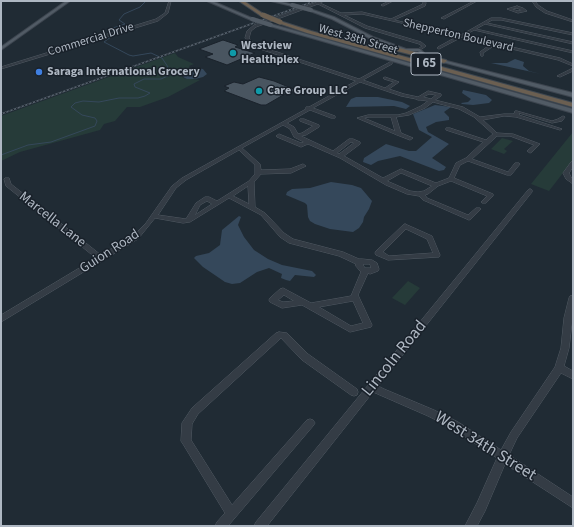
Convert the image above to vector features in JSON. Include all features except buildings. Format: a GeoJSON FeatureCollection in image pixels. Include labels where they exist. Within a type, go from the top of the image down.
{"type":"FeatureCollection","features":[{"type":"Feature","properties":{"kind":"highway","name":"I 65"},"geometry":{"type":"LineString","coordinates":[[241,1],[266,14],[313,33],[573,105]]}},
{"type":"Feature","properties":{"kind":"highway","name":"I 65"},"geometry":{"type":"LineString","coordinates":[[248,1],[266,14]]}},
{"type":"Feature","properties":{"kind":"highway","name":"I 65"},"geometry":{"type":"LineString","coordinates":[[282,21],[573,101]]}},
{"type":"Feature","properties":{"kind":"highway"},"geometry":{"type":"LineString","coordinates":[[282,21],[314,36],[375,54]]}},
{"type":"Feature","properties":{"kind":"highway"},"geometry":{"type":"LineString","coordinates":[[300,26],[444,61]]}},
{"type":"Feature","properties":{"kind":"main road"},"geometry":{"type":"LineString","coordinates":[[1,49],[68,1]]}},
{"type":"Feature","properties":{"kind":"main road","name":"West 38th Street"},"geometry":{"type":"LineString","coordinates":[[209,1],[271,26],[375,54],[573,111]]}},
{"type":"Feature","properties":{"kind":"main road","name":"West 38th Street"},"geometry":{"type":"LineString","coordinates":[[273,1],[330,16],[376,40],[405,50],[573,95]]}},
{"type":"Feature","properties":{"kind":"main road"},"geometry":{"type":"LineString","coordinates":[[326,41],[388,60],[391,63],[396,62],[421,68]]}},
{"type":"Feature","properties":{"kind":"main road"},"geometry":{"type":"LineString","coordinates":[[405,50],[419,50],[424,55]]}},
{"type":"Feature","properties":{"kind":"street","name":"Commercial Drive"},"geometry":{"type":"LineString","coordinates":[[1,68],[162,17],[166,13],[170,1]]}},
{"type":"Feature","properties":{"kind":"street"},"geometry":{"type":"LineString","coordinates":[[323,1],[255,26],[248,33],[248,39],[255,46],[262,49],[418,99],[461,108],[479,118],[496,134],[511,135],[537,144],[530,151]]}},
{"type":"Feature","properties":{"kind":"street"},"geometry":{"type":"LineString","coordinates":[[382,5],[392,1]]}},
{"type":"Feature","properties":{"kind":"street"},"geometry":{"type":"LineString","coordinates":[[391,20],[423,5],[425,3],[424,1]]}},
{"type":"Feature","properties":{"kind":"street"},"geometry":{"type":"LineString","coordinates":[[443,18],[476,1]]}},
{"type":"Feature","properties":{"kind":"street"},"geometry":{"type":"LineString","coordinates":[[533,1],[541,9]]}},
{"type":"Feature","properties":{"kind":"street"},"geometry":{"type":"LineString","coordinates":[[318,3],[372,29],[420,43],[424,46],[419,50]]}},
{"type":"Feature","properties":{"kind":"street"},"geometry":{"type":"LineString","coordinates":[[524,10],[530,9]]}},
{"type":"Feature","properties":{"kind":"street"},"geometry":{"type":"LineString","coordinates":[[536,9],[541,9],[573,22]]}},
{"type":"Feature","properties":{"kind":"street","name":"Shepperton Boulevard"},"geometry":{"type":"LineString","coordinates":[[342,14],[357,12],[462,36],[559,60],[573,65]]}},
{"type":"Feature","properties":{"kind":"street"},"geometry":{"type":"LineString","coordinates":[[439,48],[491,19],[501,19],[573,34]]}},
{"type":"Feature","properties":{"kind":"street"},"geometry":{"type":"LineString","coordinates":[[484,23],[573,43]]}},
{"type":"Feature","properties":{"kind":"street"},"geometry":{"type":"LineString","coordinates":[[473,29],[573,52]]}},
{"type":"Feature","properties":{"kind":"street"},"geometry":{"type":"LineString","coordinates":[[530,53],[558,31]]}},
{"type":"Feature","properties":{"kind":"street"},"geometry":{"type":"LineString","coordinates":[[482,56],[481,54],[494,44]]}},
{"type":"Feature","properties":{"kind":"street","name":"Guion Road"},"geometry":{"type":"LineString","coordinates":[[1,320],[136,237],[154,216],[174,187],[180,182],[308,108],[391,63]]}},
{"type":"Feature","properties":{"kind":"street"},"geometry":{"type":"LineString","coordinates":[[559,76],[573,69]]}},
{"type":"Feature","properties":{"kind":"street"},"geometry":{"type":"LineString","coordinates":[[385,78],[397,82],[386,89]]}},
{"type":"Feature","properties":{"kind":"street"},"geometry":{"type":"LineString","coordinates":[[410,138],[359,119],[368,116],[393,116],[412,112],[423,107],[439,95],[428,92],[418,99]]}},
{"type":"Feature","properties":{"kind":"street"},"geometry":{"type":"LineString","coordinates":[[308,108],[334,118]]}},
{"type":"Feature","properties":{"kind":"street"},"geometry":{"type":"LineString","coordinates":[[479,118],[516,115],[560,129]]}},
{"type":"Feature","properties":{"kind":"street"},"geometry":{"type":"LineString","coordinates":[[393,116],[399,134]]}},
{"type":"Feature","properties":{"kind":"street"},"geometry":{"type":"LineString","coordinates":[[548,124],[560,120],[563,117]]}},
{"type":"Feature","properties":{"kind":"street"},"geometry":{"type":"LineString","coordinates":[[296,136],[304,134],[317,126],[302,120]]}},
{"type":"Feature","properties":{"kind":"street"},"geometry":{"type":"LineString","coordinates":[[283,123],[292,129],[296,136],[340,156],[382,181],[409,193],[421,194],[428,192],[435,186],[450,179],[456,165],[468,159],[496,134]]}},
{"type":"Feature","properties":{"kind":"street"},"geometry":{"type":"LineString","coordinates":[[448,129],[487,142]]}},
{"type":"Feature","properties":{"kind":"street"},"geometry":{"type":"LineString","coordinates":[[278,136],[301,145],[308,142]]}},
{"type":"Feature","properties":{"kind":"street"},"geometry":{"type":"LineString","coordinates":[[333,153],[351,140],[358,143],[340,156]]}},
{"type":"Feature","properties":{"kind":"street"},"geometry":{"type":"LineString","coordinates":[[154,216],[188,221],[251,182],[258,172],[257,163],[239,148]]}},
{"type":"Feature","properties":{"kind":"street"},"geometry":{"type":"LineString","coordinates":[[468,159],[509,174],[518,164]]}},
{"type":"Feature","properties":{"kind":"street"},"geometry":{"type":"LineString","coordinates":[[571,180],[566,171],[573,163]]}},
{"type":"Feature","properties":{"kind":"street"},"geometry":{"type":"LineString","coordinates":[[258,172],[291,171],[303,166]]}},
{"type":"Feature","properties":{"kind":"street"},"geometry":{"type":"LineString","coordinates":[[382,181],[401,171],[435,186]]}},
{"type":"Feature","properties":{"kind":"street","name":"Marcella Lane"},"geometry":{"type":"LineString","coordinates":[[7,178],[8,185],[102,259]]}},
{"type":"Feature","properties":{"kind":"street"},"geometry":{"type":"LineString","coordinates":[[450,179],[491,195],[484,202]]}},
{"type":"Feature","properties":{"kind":"street"},"geometry":{"type":"LineString","coordinates":[[251,182],[252,208]]}},
{"type":"Feature","properties":{"kind":"street","name":"Lincoln Road"},"geometry":{"type":"LineString","coordinates":[[260,526],[530,191]]}},
{"type":"Feature","properties":{"kind":"street"},"geometry":{"type":"LineString","coordinates":[[421,194],[425,199],[469,218],[478,209]]}},
{"type":"Feature","properties":{"kind":"street"},"geometry":{"type":"LineString","coordinates":[[229,196],[264,215],[282,235],[291,241],[341,254],[361,263],[369,261],[404,226],[430,238],[437,255],[388,258],[378,253]]}},
{"type":"Feature","properties":{"kind":"street"},"geometry":{"type":"LineString","coordinates":[[188,221],[198,204],[207,198],[217,204]]}},
{"type":"Feature","properties":{"kind":"street"},"geometry":{"type":"LineString","coordinates":[[361,263],[360,268],[370,272],[375,269],[374,264],[369,261]]}},
{"type":"Feature","properties":{"kind":"street"},"geometry":{"type":"LineString","coordinates":[[355,298],[307,304],[282,305],[273,300],[283,291],[307,304],[350,329],[368,325],[354,293],[365,271]]}},
{"type":"Feature","properties":{"kind":"street"},"geometry":{"type":"LineString","coordinates":[[471,526],[521,422],[559,368],[566,348],[568,318],[573,298]]}},
{"type":"Feature","properties":{"kind":"street"},"geometry":{"type":"LineString","coordinates":[[232,514],[189,447],[186,439],[188,421],[195,411],[279,335],[284,335],[305,357],[354,392]]}},
{"type":"Feature","properties":{"kind":"street"},"geometry":{"type":"LineString","coordinates":[[559,368],[573,375]]}},
{"type":"Feature","properties":{"kind":"street","name":"West 34th Street"},"geometry":{"type":"LineString","coordinates":[[373,387],[455,425],[573,503]]}},
{"type":"Feature","properties":{"kind":"street"},"geometry":{"type":"LineString","coordinates":[[221,526],[310,423]]}},
{"type":"Feature","properties":{"kind":"green space"},"geometry":{"type":"Polygon","coordinates":[[[175,53],[178,57],[194,64],[189,66],[193,71],[182,76],[183,78],[200,80],[168,97],[140,107],[127,107],[115,121],[104,124],[100,130],[20,152],[1,161],[1,116],[175,53]]]}},
{"type":"Feature","properties":{"kind":"green space"},"geometry":{"type":"Polygon","coordinates":[[[573,132],[573,160],[549,191],[531,184],[573,132]]]}},
{"type":"Feature","properties":{"kind":"green space"},"geometry":{"type":"Polygon","coordinates":[[[502,138],[513,141],[504,149],[507,151],[504,154],[491,149],[502,138]]]}},
{"type":"Feature","properties":{"kind":"green space"},"geometry":{"type":"Polygon","coordinates":[[[408,281],[420,288],[405,305],[392,298],[408,281]]]}},
{"type":"Feature","properties":{"kind":"water"},"geometry":{"type":"Polygon","coordinates":[[[515,59],[524,62],[523,66],[529,71],[541,74],[491,63],[507,63],[515,59]]]}},
{"type":"Feature","properties":{"kind":"water"},"geometry":{"type":"Polygon","coordinates":[[[192,69],[203,69],[207,74],[203,77],[195,79],[187,79],[183,77],[194,71],[192,69]]]}},
{"type":"Feature","properties":{"kind":"water"},"geometry":{"type":"Polygon","coordinates":[[[463,90],[486,95],[492,100],[489,103],[473,105],[462,104],[461,103],[468,102],[471,99],[462,93],[463,90]]]}},
{"type":"Feature","properties":{"kind":"water"},"geometry":{"type":"Polygon","coordinates":[[[356,97],[378,97],[402,102],[410,106],[406,109],[394,106],[346,107],[351,99],[356,97]]]}},
{"type":"Feature","properties":{"kind":"water"},"geometry":{"type":"Polygon","coordinates":[[[435,105],[451,107],[444,112],[449,117],[449,120],[436,122],[426,127],[428,132],[449,144],[432,158],[446,167],[444,170],[439,171],[400,156],[378,161],[371,165],[363,162],[364,158],[386,144],[409,151],[416,151],[432,137],[419,130],[413,114],[435,105]]]}},
{"type":"Feature","properties":{"kind":"water"},"geometry":{"type":"Polygon","coordinates":[[[331,182],[361,188],[372,201],[363,222],[359,228],[353,232],[330,229],[315,224],[310,221],[308,217],[307,205],[305,203],[286,195],[287,192],[292,189],[310,188],[331,182]]]}},
{"type":"Feature","properties":{"kind":"water"},"geometry":{"type":"Polygon","coordinates":[[[239,216],[241,217],[238,225],[244,237],[254,250],[268,259],[282,265],[312,271],[316,275],[314,277],[295,275],[290,281],[281,278],[282,274],[269,268],[257,272],[240,283],[232,284],[225,282],[203,267],[194,258],[196,256],[209,253],[220,245],[222,230],[239,216]]]}},
{"type":"Feature","properties":{"kind":"waterway"},"geometry":{"type":"LineString","coordinates":[[1,155],[28,145],[51,142],[95,126],[97,121],[95,118],[82,115],[71,107],[75,103],[83,101],[99,102],[119,98],[138,98],[145,96],[150,93],[135,87],[134,84],[144,79],[161,79],[170,75],[165,70],[168,67],[162,58],[151,53],[133,56],[129,55],[104,42],[115,34],[110,29],[125,24],[119,20],[124,14],[140,7],[146,1]]}},
{"type":"Feature","properties":{"kind":"railway"},"geometry":{"type":"LineString","coordinates":[[1,114],[315,1]]}},
{"type":"Feature","properties":{"kind":"place","name":"Westview Healthplex"},"geometry":{"type":"Point","coordinates":[233,53]}},
{"type":"Feature","properties":{"kind":"place","name":"Saraga International Grocery"},"geometry":{"type":"Point","coordinates":[39,72]}},
{"type":"Feature","properties":{"kind":"place","name":"Care Group LLC"},"geometry":{"type":"Point","coordinates":[259,91]}}]}
